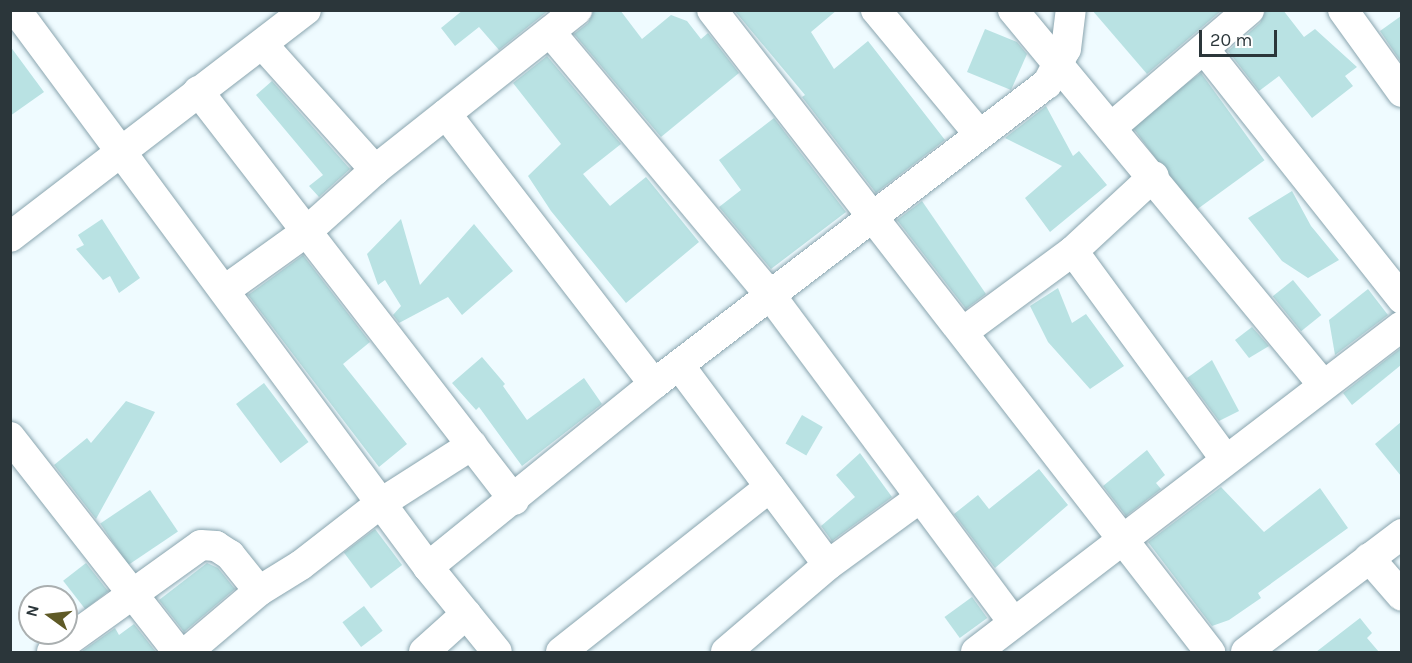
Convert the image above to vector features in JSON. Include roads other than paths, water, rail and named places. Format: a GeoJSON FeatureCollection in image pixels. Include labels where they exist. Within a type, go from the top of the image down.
{"type":"FeatureCollection","features":[{"type":"Feature","properties":{"kind":"street"},"geometry":{"type":"LineString","coordinates":[[10,237],[306,10]]}},
{"type":"Feature","properties":{"kind":"street"},"geometry":{"type":"LineString","coordinates":[[225,290],[306,232],[375,170],[577,10]]}},
{"type":"Feature","properties":{"kind":"street"},"geometry":{"type":"LineString","coordinates":[[711,10],[872,214],[1210,652]]}},
{"type":"Feature","properties":{"kind":"street"},"geometry":{"type":"LineString","coordinates":[[876,10],[979,134]]}},
{"type":"Feature","properties":{"kind":"street"},"geometry":{"type":"LineString","coordinates":[[1013,10],[1057,67],[1113,126],[1323,385]]}},
{"type":"Feature","properties":{"kind":"street"},"geometry":{"type":"LineString","coordinates":[[428,567],[514,500],[654,384],[771,296],[872,214],[1047,84],[1066,49],[1071,10]]}},
{"type":"Feature","properties":{"kind":"street"},"geometry":{"type":"LineString","coordinates":[[1113,126],[1249,10]]}},
{"type":"Feature","properties":{"kind":"street"},"geometry":{"type":"LineString","coordinates":[[1343,10],[1401,92]]}},
{"type":"Feature","properties":{"kind":"street"},"geometry":{"type":"LineString","coordinates":[[17,20],[121,152],[225,290],[428,567],[497,652]]}},
{"type":"Feature","properties":{"kind":"street"},"geometry":{"type":"LineString","coordinates":[[550,32],[771,296],[1014,623]]}},
{"type":"Feature","properties":{"kind":"street"},"geometry":{"type":"LineString","coordinates":[[263,45],[375,170]]}},
{"type":"Feature","properties":{"kind":"street"},"geometry":{"type":"LineString","coordinates":[[1204,49],[1401,299]]}},
{"type":"Feature","properties":{"kind":"street"},"geometry":{"type":"LineString","coordinates":[[198,92],[514,500]]}},
{"type":"Feature","properties":{"kind":"street"},"geometry":{"type":"LineString","coordinates":[[446,114],[654,384]]}},
{"type":"Feature","properties":{"kind":"street"},"geometry":{"type":"LineString","coordinates":[[963,332],[1073,250],[1154,176]]}},
{"type":"Feature","properties":{"kind":"street"},"geometry":{"type":"LineString","coordinates":[[1073,250],[1225,459]]}},
{"type":"Feature","properties":{"kind":"street"},"geometry":{"type":"LineString","coordinates":[[976,652],[1401,326]]}},
{"type":"Feature","properties":{"kind":"street"},"geometry":{"type":"LineString","coordinates":[[679,365],[828,565]]}},
{"type":"Feature","properties":{"kind":"street"},"geometry":{"type":"LineString","coordinates":[[10,437],[178,652]]}},
{"type":"Feature","properties":{"kind":"street"},"geometry":{"type":"LineString","coordinates":[[187,652],[259,591],[301,565],[381,503],[472,445]]}},
{"type":"Feature","properties":{"kind":"street"},"geometry":{"type":"LineString","coordinates":[[561,652],[770,487]]}},
{"type":"Feature","properties":{"kind":"street"},"geometry":{"type":"LineString","coordinates":[[726,652],[828,565],[920,498]]}},
{"type":"Feature","properties":{"kind":"street"},"geometry":{"type":"LineString","coordinates":[[1246,652],[1401,534]]}},
{"type":"Feature","properties":{"kind":"street"},"geometry":{"type":"LineString","coordinates":[[52,652],[133,597],[194,550],[208,544],[230,555],[259,591]]}},
{"type":"Feature","properties":{"kind":"street"},"geometry":{"type":"LineString","coordinates":[[1369,558],[1401,596]]}},
{"type":"Feature","properties":{"kind":"street"},"geometry":{"type":"LineString","coordinates":[[424,652],[466,614]]}}]}
